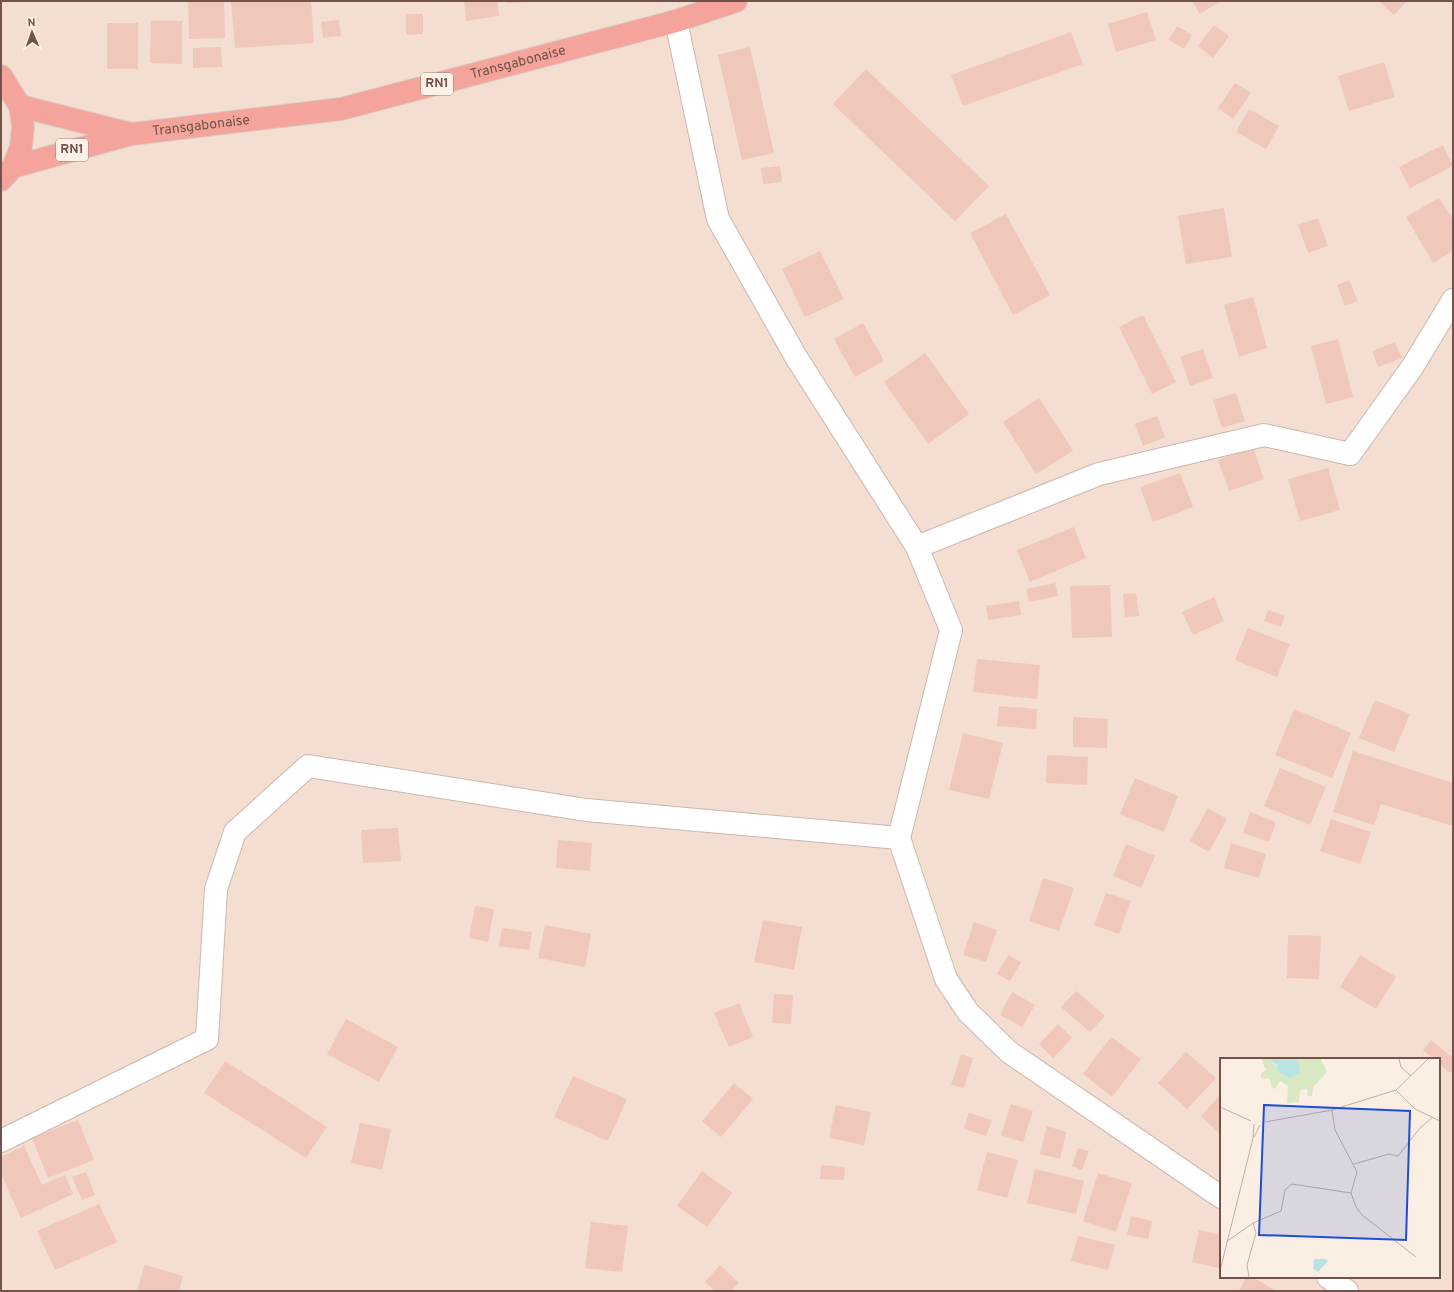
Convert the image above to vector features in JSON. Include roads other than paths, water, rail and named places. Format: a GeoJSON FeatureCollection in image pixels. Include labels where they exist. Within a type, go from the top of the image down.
{"type":"FeatureCollection","features":[{"type":"Feature","properties":{"kind":"highway","name":"Transgabonaise"},"geometry":{"type":"LineString","coordinates":[[7,173],[132,134],[341,109],[676,21],[736,1]]}},
{"type":"Feature","properties":{"kind":"highway"},"geometry":{"type":"LineString","coordinates":[[1,76],[20,106],[23,126],[21,147],[7,173]]}},
{"type":"Feature","properties":{"kind":"highway","name":"Transgabonaise"},"geometry":{"type":"LineString","coordinates":[[20,106],[132,134]]}},
{"type":"Feature","properties":{"kind":"street"},"geometry":{"type":"LineString","coordinates":[[676,21],[718,219],[796,357],[917,547],[951,630],[899,838],[946,979],[968,1012],[1009,1052],[1220,1196]]}},
{"type":"Feature","properties":{"kind":"street"},"geometry":{"type":"LineString","coordinates":[[917,547],[1098,474],[1264,436],[1350,454],[1413,366],[1453,300]]}},
{"type":"Feature","properties":{"kind":"street"},"geometry":{"type":"LineString","coordinates":[[1,1141],[207,1039],[216,889],[235,832],[308,766],[586,810],[899,838]]}},
{"type":"Feature","properties":{"kind":"street"},"geometry":{"type":"LineString","coordinates":[[1329,1278],[1347,1291]]}}]}
